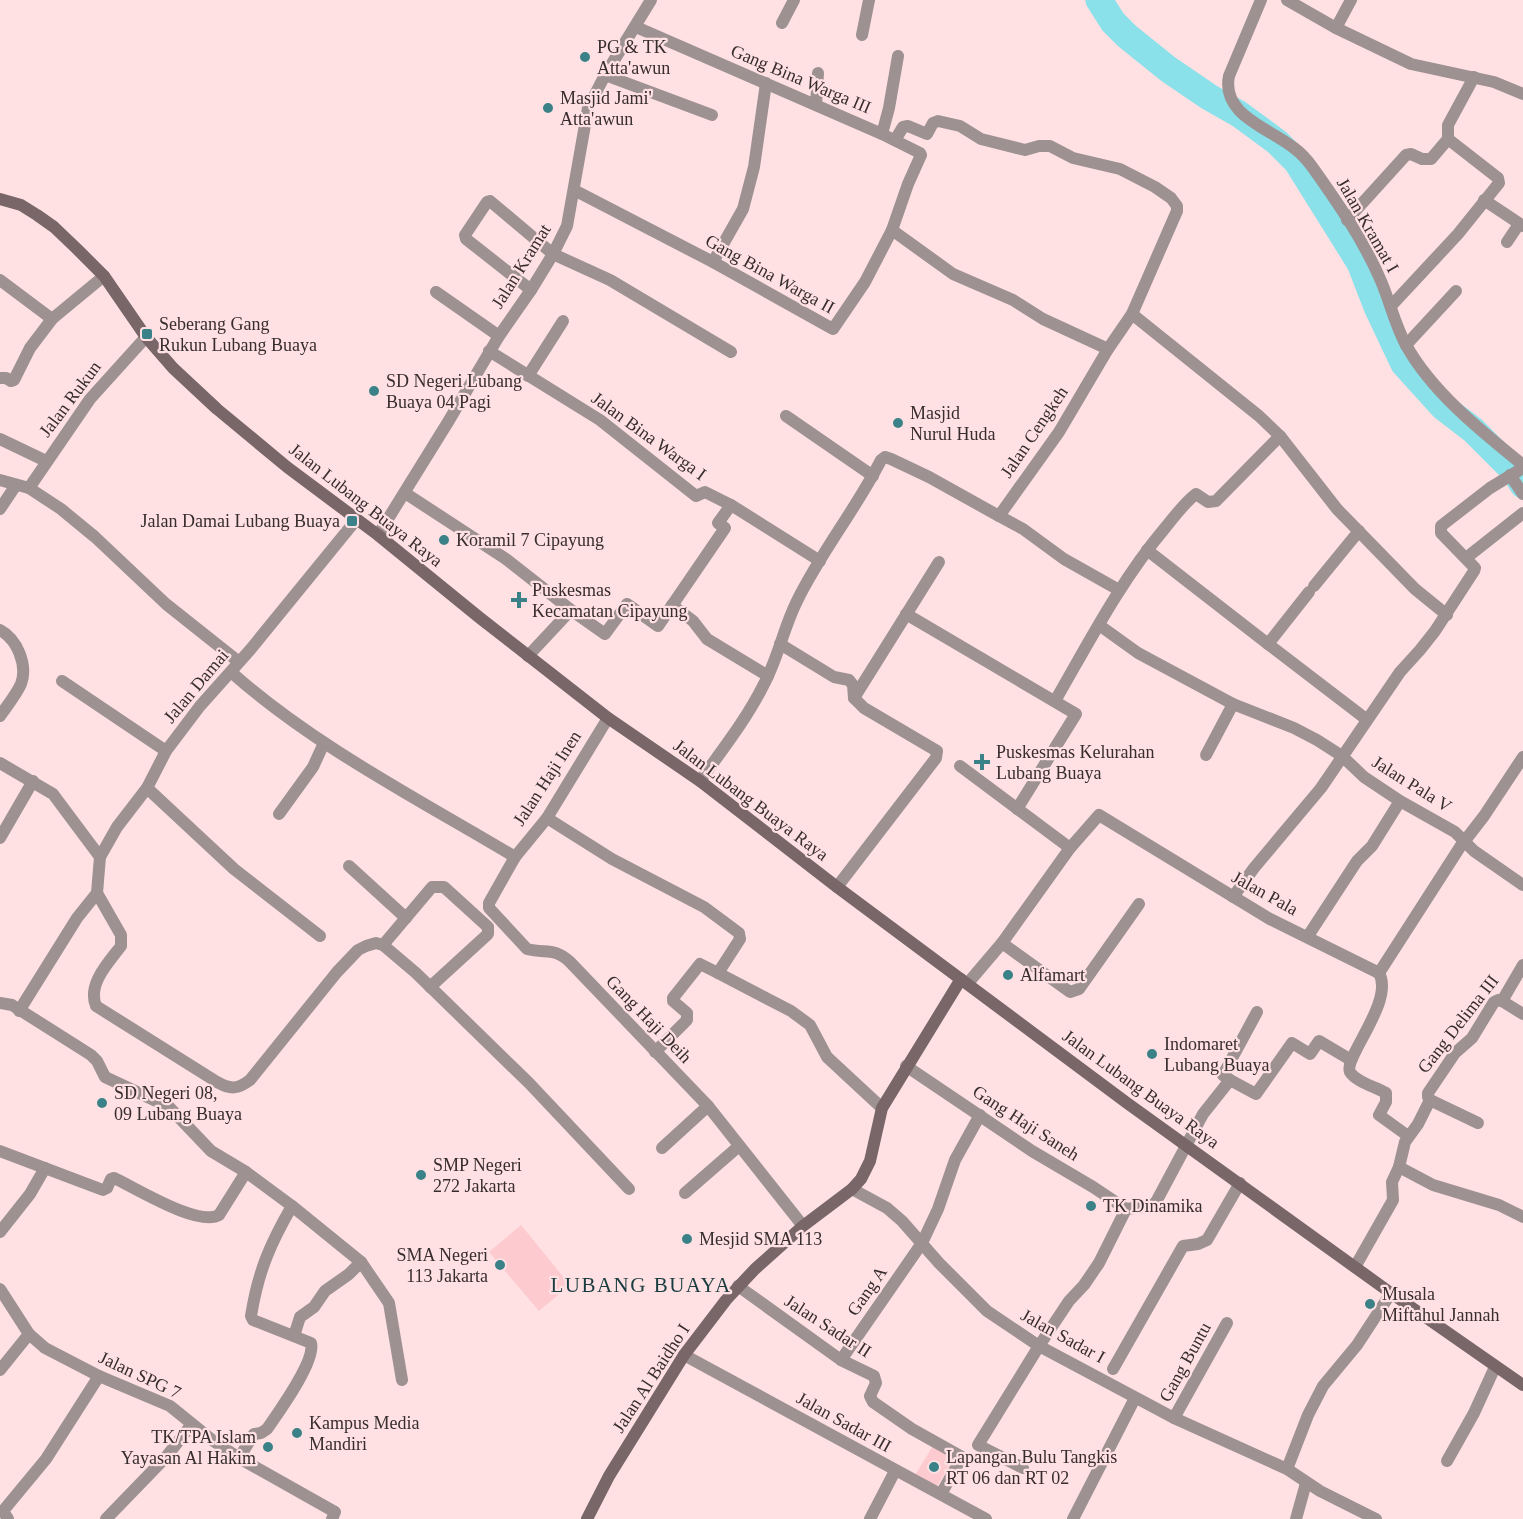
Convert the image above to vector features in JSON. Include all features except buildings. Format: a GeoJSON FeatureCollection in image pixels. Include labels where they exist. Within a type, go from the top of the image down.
{"type":"FeatureCollection","features":[{"type":"Feature","properties":{"kind":"main road","name":"Jalan Lubang Buaya Raya"},"geometry":{"type":"LineString","coordinates":[[0,199],[21,205],[54,227],[104,276],[146,337],[173,368],[217,409],[287,467],[378,535],[528,656],[608,718],[700,781],[837,887],[1118,1096],[1523,1386]]}},
{"type":"Feature","properties":{"kind":"main road","name":"Jalan Al Baidho I"},"geometry":{"type":"LineString","coordinates":[[588,1519],[609,1476],[684,1355],[738,1286],[803,1226],[852,1190],[861,1179],[870,1161],[882,1108],[906,1066],[964,981]]}},
{"type":"Feature","properties":{"kind":"street","name":"Jalan Kramat"},"geometry":{"type":"LineString","coordinates":[[378,535],[498,336],[553,254],[567,226],[588,108],[605,75],[651,0]]}},
{"type":"Feature","properties":{"kind":"street"},"geometry":{"type":"LineString","coordinates":[[782,23],[794,0]]}},
{"type":"Feature","properties":{"kind":"street"},"geometry":{"type":"LineString","coordinates":[[862,35],[869,0]]}},
{"type":"Feature","properties":{"kind":"street","name":"Jalan Kramat I"},"geometry":{"type":"LineString","coordinates":[[1261,0],[1228,76],[1229,96],[1236,107],[1266,131],[1294,147],[1312,166],[1372,263],[1406,345],[1432,384],[1518,471],[1523,494]]}},
{"type":"Feature","properties":{"kind":"street"},"geometry":{"type":"LineString","coordinates":[[1287,0],[1336,28],[1411,64],[1494,82],[1523,94]]}},
{"type":"Feature","properties":{"kind":"street"},"geometry":{"type":"LineString","coordinates":[[1336,28],[1351,0]]}},
{"type":"Feature","properties":{"kind":"street","name":"Gang Bina Warga III"},"geometry":{"type":"LineString","coordinates":[[636,27],[882,134],[920,153],[921,156],[908,184]]}},
{"type":"Feature","properties":{"kind":"street"},"geometry":{"type":"LineString","coordinates":[[882,134],[898,56]]}},
{"type":"Feature","properties":{"kind":"street"},"geometry":{"type":"LineString","coordinates":[[816,105],[818,73]]}},
{"type":"Feature","properties":{"kind":"street"},"geometry":{"type":"LineString","coordinates":[[605,75],[712,115]]}},
{"type":"Feature","properties":{"kind":"street"},"geometry":{"type":"LineString","coordinates":[[1347,220],[1406,155],[1431,159],[1448,140],[1448,124],[1474,77]]}},
{"type":"Feature","properties":{"kind":"street"},"geometry":{"type":"LineString","coordinates":[[713,262],[743,209],[754,167],[766,83]]}},
{"type":"Feature","properties":{"kind":"street","name":"Jalan Cengkeh"},"geometry":{"type":"LineString","coordinates":[[895,140],[903,127],[908,126],[927,134],[935,121],[945,122],[960,126],[981,139],[1025,150],[1038,146],[1050,146],[1073,158],[1120,169],[1155,187],[1175,202],[1177,211],[1132,314],[1108,349],[1059,432],[999,516]]}},
{"type":"Feature","properties":{"kind":"street"},"geometry":{"type":"LineString","coordinates":[[1391,306],[1458,234],[1498,184],[1498,178],[1448,140]]}},
{"type":"Feature","properties":{"kind":"street","name":"Gang Bina Warga II"},"geometry":{"type":"LineString","coordinates":[[574,190],[713,262],[833,329],[865,282],[892,230],[908,184]]}},
{"type":"Feature","properties":{"kind":"street"},"geometry":{"type":"LineString","coordinates":[[531,290],[466,239],[465,235],[487,202],[490,201],[553,254],[610,280],[731,352]]}},
{"type":"Feature","properties":{"kind":"street"},"geometry":{"type":"LineString","coordinates":[[1484,201],[1521,225],[1507,242]]}},
{"type":"Feature","properties":{"kind":"street"},"geometry":{"type":"LineString","coordinates":[[892,230],[952,274],[1013,300],[1043,319],[1108,349]]}},
{"type":"Feature","properties":{"kind":"street"},"geometry":{"type":"LineString","coordinates":[[0,378],[14,380],[30,348],[52,319],[104,276]]}},
{"type":"Feature","properties":{"kind":"street"},"geometry":{"type":"LineString","coordinates":[[0,280],[52,319]]}},
{"type":"Feature","properties":{"kind":"street"},"geometry":{"type":"LineString","coordinates":[[1406,345],[1456,291]]}},
{"type":"Feature","properties":{"kind":"street"},"geometry":{"type":"LineString","coordinates":[[436,292],[498,336]]}},
{"type":"Feature","properties":{"kind":"street"},"geometry":{"type":"LineString","coordinates":[[1132,314],[1234,394],[1280,436],[1324,494],[1415,589],[1446,615]]}},
{"type":"Feature","properties":{"kind":"street"},"geometry":{"type":"LineString","coordinates":[[528,376],[563,321]]}},
{"type":"Feature","properties":{"kind":"street","name":"Jalan Rukun"},"geometry":{"type":"LineString","coordinates":[[29,488],[90,399],[146,337]]}},
{"type":"Feature","properties":{"kind":"street","name":"Jalan Bina Warga I"},"geometry":{"type":"LineString","coordinates":[[489,351],[600,420],[696,496],[705,492],[731,504],[820,561]]}},
{"type":"Feature","properties":{"kind":"street"},"geometry":{"type":"LineString","coordinates":[[786,416],[873,476]]}},
{"type":"Feature","properties":{"kind":"street"},"geometry":{"type":"LineString","coordinates":[[1054,701],[1119,591],[1147,550],[1195,494],[1208,502],[1216,501],[1280,436]]}},
{"type":"Feature","properties":{"kind":"street"},"geometry":{"type":"LineString","coordinates":[[0,439],[46,461]]}},
{"type":"Feature","properties":{"kind":"street"},"geometry":{"type":"LineString","coordinates":[[700,781],[740,724],[768,676],[796,602],[881,460],[885,458],[939,482],[1023,529],[1064,559],[1119,591]]}},
{"type":"Feature","properties":{"kind":"street"},"geometry":{"type":"LineString","coordinates":[[1233,897],[1254,868],[1321,788],[1366,719],[1400,672],[1427,642],[1474,571],[1475,568],[1441,532],[1441,526],[1518,471]]}},
{"type":"Feature","properties":{"kind":"street"},"geometry":{"type":"LineString","coordinates":[[0,480],[29,488],[61,509],[95,537],[235,667],[276,710],[324,742],[515,856]]}},
{"type":"Feature","properties":{"kind":"street"},"geometry":{"type":"LineString","coordinates":[[0,509],[16,485]]}},
{"type":"Feature","properties":{"kind":"street"},"geometry":{"type":"LineString","coordinates":[[405,493],[506,559],[605,634],[627,603],[658,626],[725,528],[718,523],[731,504]]}},
{"type":"Feature","properties":{"kind":"street"},"geometry":{"type":"LineString","coordinates":[[1466,558],[1523,513]]}},
{"type":"Feature","properties":{"kind":"street","name":"Jalan Damai"},"geometry":{"type":"LineString","coordinates":[[97,893],[100,857],[117,826],[147,788],[166,751],[200,706],[356,520]]}},
{"type":"Feature","properties":{"kind":"street"},"geometry":{"type":"LineString","coordinates":[[1268,644],[1359,531]]}},
{"type":"Feature","properties":{"kind":"street"},"geometry":{"type":"LineString","coordinates":[[1147,550],[1366,719]]}},
{"type":"Feature","properties":{"kind":"street"},"geometry":{"type":"LineString","coordinates":[[854,698],[939,562]]}},
{"type":"Feature","properties":{"kind":"street"},"geometry":{"type":"LineString","coordinates":[[672,605],[693,621],[707,639],[768,676]]}},
{"type":"Feature","properties":{"kind":"street"},"geometry":{"type":"LineString","coordinates":[[528,656],[571,610]]}},
{"type":"Feature","properties":{"kind":"street"},"geometry":{"type":"LineString","coordinates":[[906,614],[1076,714],[1017,809]]}},
{"type":"Feature","properties":{"kind":"street","name":"Jalan Pala V"},"geometry":{"type":"LineString","coordinates":[[1099,625],[1138,653],[1233,704],[1294,728],[1342,756],[1364,777],[1400,801],[1455,832],[1474,851],[1523,885]]}},
{"type":"Feature","properties":{"kind":"street"},"geometry":{"type":"LineString","coordinates":[[0,630],[9,635],[17,647],[22,672],[22,682],[0,716]]}},
{"type":"Feature","properties":{"kind":"street"},"geometry":{"type":"LineString","coordinates":[[780,644],[834,677],[850,680],[853,685],[854,698],[864,708],[937,751],[936,758],[837,887]]}},
{"type":"Feature","properties":{"kind":"street"},"geometry":{"type":"LineString","coordinates":[[62,681],[166,751]]}},
{"type":"Feature","properties":{"kind":"street"},"geometry":{"type":"LineString","coordinates":[[1206,755],[1233,704]]}},
{"type":"Feature","properties":{"kind":"street","name":"Jalan Haji Inen"},"geometry":{"type":"LineString","coordinates":[[515,856],[547,818],[608,718]]}},
{"type":"Feature","properties":{"kind":"street"},"geometry":{"type":"LineString","coordinates":[[279,813],[313,767],[324,742]]}},
{"type":"Feature","properties":{"kind":"street"},"geometry":{"type":"LineString","coordinates":[[1408,1137],[1381,1117],[1380,1113],[1387,1095],[1351,1073],[1349,1067],[1351,1060],[1379,1001],[1383,983],[1379,973],[1464,841],[1523,757]]}},
{"type":"Feature","properties":{"kind":"street"},"geometry":{"type":"LineString","coordinates":[[0,763],[53,794],[100,857]]}},
{"type":"Feature","properties":{"kind":"street"},"geometry":{"type":"LineString","coordinates":[[960,766],[1070,848]]}},
{"type":"Feature","properties":{"kind":"street"},"geometry":{"type":"LineString","coordinates":[[0,838],[33,781]]}},
{"type":"Feature","properties":{"kind":"street"},"geometry":{"type":"LineString","coordinates":[[147,788],[234,869],[320,936]]}},
{"type":"Feature","properties":{"kind":"street"},"geometry":{"type":"LineString","coordinates":[[1308,936],[1358,861],[1372,846],[1400,801]]}},
{"type":"Feature","properties":{"kind":"street","name":"Jalan Pala"},"geometry":{"type":"LineString","coordinates":[[964,981],[1002,943],[1070,848],[1097,815],[1270,919],[1379,973]]}},
{"type":"Feature","properties":{"kind":"street"},"geometry":{"type":"LineString","coordinates":[[547,818],[612,859],[704,907],[739,933],[740,939],[718,973]]}},
{"type":"Feature","properties":{"kind":"street","name":"Gang Haji Deih"},"geometry":{"type":"LineString","coordinates":[[515,856],[489,903],[490,910],[527,949],[553,951],[563,955],[708,1106],[803,1226]]}},
{"type":"Feature","properties":{"kind":"street"},"geometry":{"type":"LineString","coordinates":[[349,866],[406,918]]}},
{"type":"Feature","properties":{"kind":"street"},"geometry":{"type":"LineString","coordinates":[[383,945],[432,887],[444,887],[488,927],[488,934],[430,987]]}},
{"type":"Feature","properties":{"kind":"street"},"geometry":{"type":"LineString","coordinates":[[19,1011],[77,918],[97,893],[121,935],[121,946],[98,979],[93,992],[96,1006],[217,1082],[236,1089],[250,1080],[337,972],[354,955],[366,946],[376,943],[383,945],[400,958],[530,1083],[629,1189]]}},
{"type":"Feature","properties":{"kind":"street"},"geometry":{"type":"LineString","coordinates":[[1002,943],[1070,992],[1074,992],[1079,989],[1139,904]]}},
{"type":"Feature","properties":{"kind":"street"},"geometry":{"type":"LineString","coordinates":[[655,1052],[687,1020],[687,1013],[672,999],[699,965],[702,965],[791,1011],[810,1025],[827,1057],[882,1108]]}},
{"type":"Feature","properties":{"kind":"street","name":"Gang Delima III"},"geometry":{"type":"LineString","coordinates":[[1355,1267],[1393,1200],[1392,1182],[1399,1167],[1403,1147],[1430,1100],[1428,1093],[1455,1053],[1472,1038],[1494,1002],[1502,1001],[1523,965]]}},
{"type":"Feature","properties":{"kind":"street"},"geometry":{"type":"LineString","coordinates":[[1502,1001],[1523,1014]]}},
{"type":"Feature","properties":{"kind":"street"},"geometry":{"type":"LineString","coordinates":[[0,1003],[12,1005],[91,1055],[97,1061],[105,1077],[170,1107],[211,1151],[292,1206],[361,1262],[389,1303],[402,1380]]}},
{"type":"Feature","properties":{"kind":"street"},"geometry":{"type":"LineString","coordinates":[[1257,1012],[1223,1075],[1256,1094],[1292,1042],[1310,1054],[1319,1041],[1351,1060]]}},
{"type":"Feature","properties":{"kind":"street","name":"Gang Haji Saneh"},"geometry":{"type":"LineString","coordinates":[[906,1066],[1032,1151],[1094,1187],[1126,1209]]}},
{"type":"Feature","properties":{"kind":"street"},"geometry":{"type":"LineString","coordinates":[[1023,1468],[978,1445],[1039,1346],[1069,1301],[1084,1285],[1099,1263],[1126,1209],[1151,1206],[1156,1202],[1203,1114],[1230,1080]]}},
{"type":"Feature","properties":{"kind":"street"},"geometry":{"type":"LineString","coordinates":[[1430,1100],[1478,1123]]}},
{"type":"Feature","properties":{"kind":"street"},"geometry":{"type":"LineString","coordinates":[[662,1148],[708,1106]]}},
{"type":"Feature","properties":{"kind":"street","name":"Gang A"},"geometry":{"type":"LineString","coordinates":[[842,1360],[922,1243],[938,1209],[955,1160],[980,1115]]}},
{"type":"Feature","properties":{"kind":"street"},"geometry":{"type":"LineString","coordinates":[[685,1193],[739,1146]]}},
{"type":"Feature","properties":{"kind":"street"},"geometry":{"type":"LineString","coordinates":[[0,1151],[103,1190],[114,1178],[158,1200],[208,1218],[219,1215],[246,1173]]}},
{"type":"Feature","properties":{"kind":"street"},"geometry":{"type":"LineString","coordinates":[[1399,1167],[1433,1185],[1499,1205],[1523,1217]]}},
{"type":"Feature","properties":{"kind":"street"},"geometry":{"type":"LineString","coordinates":[[0,1232],[30,1194],[45,1168]]}},
{"type":"Feature","properties":{"kind":"street"},"geometry":{"type":"LineString","coordinates":[[1113,1370],[1183,1246],[1198,1244],[1207,1239],[1240,1183]]}},
{"type":"Feature","properties":{"kind":"street","name":"Jalan Sadar I"},"geometry":{"type":"LineString","coordinates":[[852,1190],[886,1208],[987,1311],[1039,1346],[1174,1418],[1287,1469],[1306,1483],[1376,1519]]}},
{"type":"Feature","properties":{"kind":"street"},"geometry":{"type":"LineString","coordinates":[[239,1458],[254,1434],[267,1429],[294,1389],[312,1350],[311,1343],[253,1320],[250,1316],[263,1265],[273,1238],[292,1206]]}},
{"type":"Feature","properties":{"kind":"street"},"geometry":{"type":"LineString","coordinates":[[294,1336],[300,1317],[314,1306],[325,1291],[349,1274],[361,1262]]}},
{"type":"Feature","properties":{"kind":"street","name":"Jalan Sadar II"},"geometry":{"type":"LineString","coordinates":[[738,1286],[842,1360],[874,1376],[876,1383],[870,1396],[873,1402],[912,1429],[962,1457],[941,1494]]}},
{"type":"Feature","properties":{"kind":"street","name":"Jalan SPG 7"},"geometry":{"type":"LineString","coordinates":[[0,1289],[29,1334],[45,1348],[99,1376],[170,1406],[192,1425],[239,1458],[335,1512],[332,1519]]}},
{"type":"Feature","properties":{"kind":"street"},"geometry":{"type":"LineString","coordinates":[[1287,1469],[1308,1415],[1323,1386],[1357,1345],[1391,1293]]}},
{"type":"Feature","properties":{"kind":"street","name":"Gang Buntu"},"geometry":{"type":"LineString","coordinates":[[1174,1418],[1227,1323]]}},
{"type":"Feature","properties":{"kind":"street"},"geometry":{"type":"LineString","coordinates":[[0,1370],[29,1334]]}},
{"type":"Feature","properties":{"kind":"street","name":"Jalan Sadar III"},"geometry":{"type":"LineString","coordinates":[[684,1355],[986,1519]]}},
{"type":"Feature","properties":{"kind":"street"},"geometry":{"type":"LineString","coordinates":[[1447,1461],[1474,1413],[1495,1367]]}},
{"type":"Feature","properties":{"kind":"street"},"geometry":{"type":"LineString","coordinates":[[5,1515],[46,1459],[99,1376]]}},
{"type":"Feature","properties":{"kind":"street"},"geometry":{"type":"LineString","coordinates":[[1073,1519],[1135,1398]]}},
{"type":"Feature","properties":{"kind":"street"},"geometry":{"type":"LineString","coordinates":[[106,1519],[166,1457],[192,1425]]}},
{"type":"Feature","properties":{"kind":"street"},"geometry":{"type":"LineString","coordinates":[[870,1519],[895,1471]]}},
{"type":"Feature","properties":{"kind":"street"},"geometry":{"type":"LineString","coordinates":[[1296,1519],[1306,1483]]}},
{"type":"Feature","properties":{"kind":"shaded area"},"geometry":{"type":"Polygon","coordinates":[[[521,1225],[570,1285],[539,1311],[489,1252],[521,1225]]]}},
{"type":"Feature","properties":{"kind":"shaded area","name":"Lapangan Bulu Tangkis RT 06 dan RT 02"},"geometry":{"type":"Polygon","coordinates":[[[933,1446],[953,1459],[936,1488],[915,1475],[933,1446]]]}},
{"type":"Feature","properties":{"kind":"waterway"},"geometry":{"type":"LineString","coordinates":[[1099,0],[1113,22],[1127,36],[1168,69],[1239,114],[1277,142],[1297,162],[1360,263],[1377,307],[1404,364],[1443,407],[1473,430],[1515,472],[1523,485]]}},
{"type":"Feature","properties":{"kind":"place","name":"PG & TK Atta'awun"},"geometry":{"type":"Point","coordinates":[585,57]}},
{"type":"Feature","properties":{"kind":"place","name":"Masjid Jami' Atta'awun"},"geometry":{"type":"Point","coordinates":[548,108]}},
{"type":"Feature","properties":{"kind":"place","name":"Seberang Gang Rukun Lubang Buaya"},"geometry":{"type":"Point","coordinates":[147,334]}},
{"type":"Feature","properties":{"kind":"place","name":"SD Negeri Lubang Buaya 04 Pagi"},"geometry":{"type":"Point","coordinates":[374,391]}},
{"type":"Feature","properties":{"kind":"place","name":"Masjid Nurul Huda"},"geometry":{"type":"Point","coordinates":[898,423]}},
{"type":"Feature","properties":{"kind":"place","name":"Jalan Damai Lubang Buaya"},"geometry":{"type":"Point","coordinates":[352,521]}},
{"type":"Feature","properties":{"kind":"place","name":"Koramil 7 Cipayung"},"geometry":{"type":"Point","coordinates":[444,540]}},
{"type":"Feature","properties":{"kind":"place","name":"Puskesmas Kecamatan Cipayung"},"geometry":{"type":"Point","coordinates":[519,600]}},
{"type":"Feature","properties":{"kind":"place","name":"Puskesmas Kelurahan Lubang Buaya"},"geometry":{"type":"Point","coordinates":[982,762]}},
{"type":"Feature","properties":{"kind":"place","name":"Alfamart"},"geometry":{"type":"Point","coordinates":[1008,975]}},
{"type":"Feature","properties":{"kind":"place","name":"Indomaret Lubang Buaya"},"geometry":{"type":"Point","coordinates":[1152,1054]}},
{"type":"Feature","properties":{"kind":"place","name":"SD Negeri 08, 09 Lubang Buaya"},"geometry":{"type":"Point","coordinates":[102,1103]}},
{"type":"Feature","properties":{"kind":"place","name":"SMP Negeri 272 Jakarta"},"geometry":{"type":"Point","coordinates":[421,1175]}},
{"type":"Feature","properties":{"kind":"place","name":"TK Dinamika"},"geometry":{"type":"Point","coordinates":[1091,1206]}},
{"type":"Feature","properties":{"kind":"place","name":"Mesjid SMA 113"},"geometry":{"type":"Point","coordinates":[687,1239]}},
{"type":"Feature","properties":{"kind":"place","name":"SMA Negeri 113 Jakarta"},"geometry":{"type":"Point","coordinates":[500,1265]}},
{"type":"Feature","properties":{"kind":"place","name":"Musala Miftahul Jannah"},"geometry":{"type":"Point","coordinates":[1370,1304]}},
{"type":"Feature","properties":{"kind":"place","name":"Kampus Media Mandiri"},"geometry":{"type":"Point","coordinates":[297,1433]}},
{"type":"Feature","properties":{"kind":"place","name":"TK/TPA Islam Yayasan Al Hakim"},"geometry":{"type":"Point","coordinates":[268,1447]}},
{"type":"Feature","properties":{"kind":"place","name":"Lapangan Bulu Tangkis RT 06 dan RT 02"},"geometry":{"type":"Point","coordinates":[934,1467]}},
{"type":"Feature","properties":{"kind":"district","name":"LUBANG BUAYA"},"geometry":{"type":"Point","coordinates":[641,1285]}}]}
